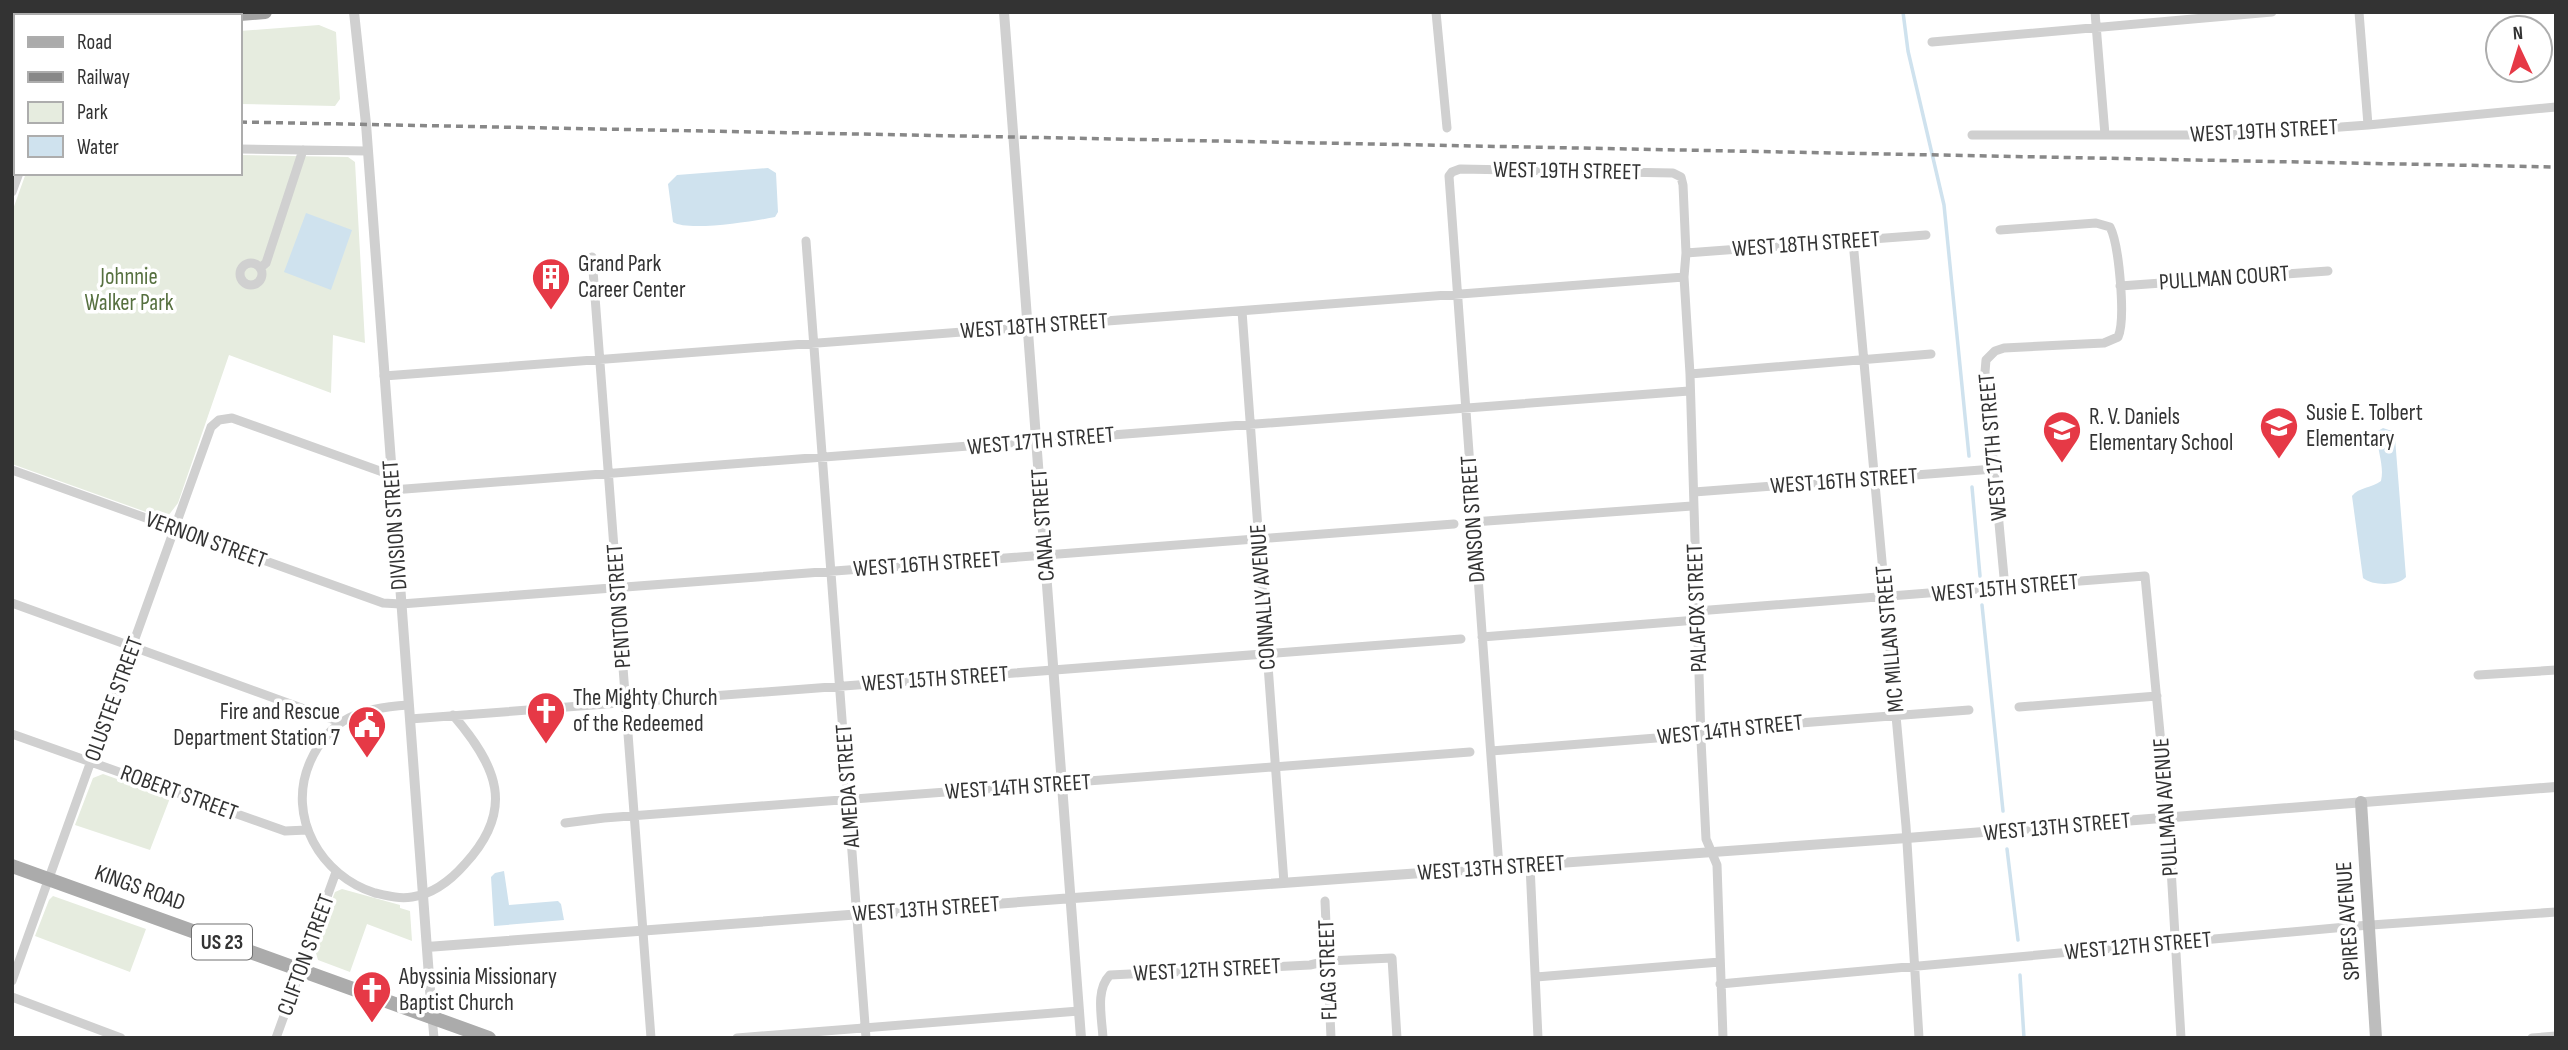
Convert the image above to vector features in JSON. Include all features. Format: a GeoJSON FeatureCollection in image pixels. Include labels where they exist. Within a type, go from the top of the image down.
{"type":"FeatureCollection","features":[{"type":"Feature","properties":{"kind":"highway"},"geometry":{"type":"LineString","coordinates":[[240,14],[265,12]]}},
{"type":"Feature","properties":{"kind":"main road","name":"SPIRES AVENUE"},"geometry":{"type":"LineString","coordinates":[[2361,802],[2376,1038]]}},
{"type":"Feature","properties":{"kind":"main road","name":"KINGS ROAD"},"geometry":{"type":"LineString","coordinates":[[12,866],[489,1038]]}},
{"type":"Feature","properties":{"kind":"street","name":"DIVISION STREET"},"geometry":{"type":"LineString","coordinates":[[354,12],[367,151],[434,1038]]}},
{"type":"Feature","properties":{"kind":"street","name":"CANAL STREET"},"geometry":{"type":"LineString","coordinates":[[1004,12],[1081,1038]]}},
{"type":"Feature","properties":{"kind":"street"},"geometry":{"type":"LineString","coordinates":[[1436,12],[1447,128]]}},
{"type":"Feature","properties":{"kind":"street"},"geometry":{"type":"LineString","coordinates":[[2095,12],[2105,135]]}},
{"type":"Feature","properties":{"kind":"street"},"geometry":{"type":"LineString","coordinates":[[1932,41],[2272,12]]}},
{"type":"Feature","properties":{"kind":"street"},"geometry":{"type":"LineString","coordinates":[[2359,12],[2368,125]]}},
{"type":"Feature","properties":{"kind":"street","name":"WEST 19TH STREET"},"geometry":{"type":"LineString","coordinates":[[1972,135],[2229,135],[2556,107]]}},
{"type":"Feature","properties":{"kind":"street"},"geometry":{"type":"LineString","coordinates":[[242,149],[367,151]]}},
{"type":"Feature","properties":{"kind":"street"},"geometry":{"type":"LineString","coordinates":[[260,268],[266,263],[303,150]]}},
{"type":"Feature","properties":{"kind":"street","name":"WEST 19TH STREET"},"geometry":{"type":"LineString","coordinates":[[1452,172],[1460,169],[1673,173],[1681,177]]}},
{"type":"Feature","properties":{"kind":"street","name":"DANSON STREET"},"geometry":{"type":"LineString","coordinates":[[1452,172],[1448,183],[1499,867]]}},
{"type":"Feature","properties":{"kind":"street"},"geometry":{"type":"LineString","coordinates":[[12,192],[18,175]]}},
{"type":"Feature","properties":{"kind":"street","name":"PALAFOX STREET"},"geometry":{"type":"LineString","coordinates":[[1681,177],[1686,253],[1684,277],[1690,374],[1694,492],[1692,506],[1706,839],[1717,865],[1723,1038]]}},
{"type":"Feature","properties":{"kind":"street"},"geometry":{"type":"LineString","coordinates":[[2000,230],[2096,223],[2110,227],[2115,240],[2120,286]]}},
{"type":"Feature","properties":{"kind":"street","name":"WEST 18TH STREET"},"geometry":{"type":"LineString","coordinates":[[1686,253],[1926,235]]}},
{"type":"Feature","properties":{"kind":"street","name":"ALMEDA STREET"},"geometry":{"type":"LineString","coordinates":[[806,241],[866,1033]]}},
{"type":"Feature","properties":{"kind":"street","name":"MC MILLAN STREET"},"geometry":{"type":"LineString","coordinates":[[1853,241],[1897,715],[1919,1038]]}},
{"type":"Feature","properties":{"kind":"street","name":"PENTON STREET"},"geometry":{"type":"LineString","coordinates":[[592,257],[651,1038]]}},
{"type":"Feature","properties":{"kind":"street","name":"PULLMAN COURT"},"geometry":{"type":"LineString","coordinates":[[2120,286],[2328,271]]}},
{"type":"Feature","properties":{"kind":"street","name":"WEST 18TH STREET"},"geometry":{"type":"LineString","coordinates":[[384,376],[1684,277]]}},
{"type":"Feature","properties":{"kind":"street","name":"WEST 17TH STREET"},"geometry":{"type":"LineString","coordinates":[[2005,589],[1985,368],[1989,355],[2004,348],[2104,343],[2118,337],[2122,320],[2120,286]]}},
{"type":"Feature","properties":{"kind":"street","name":"CONNALLY AVENUE"},"geometry":{"type":"LineString","coordinates":[[1242,311],[1284,883]]}},
{"type":"Feature","properties":{"kind":"street"},"geometry":{"type":"LineString","coordinates":[[1690,374],[1931,354]]}},
{"type":"Feature","properties":{"kind":"street","name":"WEST 17TH STREET"},"geometry":{"type":"LineString","coordinates":[[392,490],[1689,391]]}},
{"type":"Feature","properties":{"kind":"street","name":"OLUSTEE STREET"},"geometry":{"type":"LineString","coordinates":[[12,981],[211,427],[219,420],[232,418],[391,475]]}},
{"type":"Feature","properties":{"kind":"street","name":"WEST 16TH STREET"},"geometry":{"type":"LineString","coordinates":[[1694,492],[1994,469]]}},
{"type":"Feature","properties":{"kind":"street","name":"VERNON STREET"},"geometry":{"type":"LineString","coordinates":[[12,470],[383,603],[401,604]]}},
{"type":"Feature","properties":{"kind":"street"},"geometry":{"type":"LineString","coordinates":[[1473,522],[1692,506]]}},
{"type":"Feature","properties":{"kind":"street","name":"WEST 16TH STREET"},"geometry":{"type":"LineString","coordinates":[[401,604],[1454,524]]}},
{"type":"Feature","properties":{"kind":"street","name":"WEST 15TH STREET"},"geometry":{"type":"LineString","coordinates":[[1482,637],[1697,615],[2145,576]]}},
{"type":"Feature","properties":{"kind":"street","name":"PULLMAN AVENUE"},"geometry":{"type":"LineString","coordinates":[[2145,576],[2168,817],[2181,1038]]}},
{"type":"Feature","properties":{"kind":"street"},"geometry":{"type":"LineString","coordinates":[[12,603],[340,722]]}},
{"type":"Feature","properties":{"kind":"street","name":"WEST 15TH STREET"},"geometry":{"type":"LineString","coordinates":[[410,719],[1461,639]]}},
{"type":"Feature","properties":{"kind":"street"},"geometry":{"type":"LineString","coordinates":[[2478,675],[2556,670]]}},
{"type":"Feature","properties":{"kind":"street"},"geometry":{"type":"LineString","coordinates":[[2019,707],[2157,696]]}},
{"type":"Feature","properties":{"kind":"street"},"geometry":{"type":"LineString","coordinates":[[408,705],[375,709],[340,722],[324,736],[308,768],[303,801],[307,830],[315,848],[336,872],[350,882],[387,896],[410,898],[422,895],[458,873],[477,852],[488,835],[495,816],[495,794],[485,759],[453,715]]}},
{"type":"Feature","properties":{"kind":"street","name":"WEST 14TH STREET"},"geometry":{"type":"LineString","coordinates":[[1490,751],[1969,710]]}},
{"type":"Feature","properties":{"kind":"street","name":"ROBERT STREET"},"geometry":{"type":"LineString","coordinates":[[12,734],[285,831],[307,830]]}},
{"type":"Feature","properties":{"kind":"street","name":"WEST 14TH STREET"},"geometry":{"type":"LineString","coordinates":[[565,823],[1470,752]]}},
{"type":"Feature","properties":{"kind":"street","name":"WEST 13TH STREET"},"geometry":{"type":"LineString","coordinates":[[427,947],[1907,838],[2556,787]]}},
{"type":"Feature","properties":{"kind":"street"},"geometry":{"type":"LineString","coordinates":[[1530,865],[1538,1038]]}},
{"type":"Feature","properties":{"kind":"street","name":"CLIFTON STREET"},"geometry":{"type":"LineString","coordinates":[[276,1038],[336,872]]}},
{"type":"Feature","properties":{"kind":"street","name":"FLAG STREET"},"geometry":{"type":"LineString","coordinates":[[1325,901],[1331,1038]]}},
{"type":"Feature","properties":{"kind":"street","name":"WEST 12TH STREET"},"geometry":{"type":"LineString","coordinates":[[1720,984],[2370,925],[2556,912]]}},
{"type":"Feature","properties":{"kind":"street"},"geometry":{"type":"LineString","coordinates":[[1327,961],[1392,958],[1397,1038]]}},
{"type":"Feature","properties":{"kind":"street","name":"WEST 12TH STREET"},"geometry":{"type":"LineString","coordinates":[[1103,1038],[1101,992],[1103,982],[1110,975],[1310,965],[1327,961]]}},
{"type":"Feature","properties":{"kind":"street"},"geometry":{"type":"LineString","coordinates":[[1536,977],[1720,962]]}},
{"type":"Feature","properties":{"kind":"street"},"geometry":{"type":"LineString","coordinates":[[12,997],[121,1038]]}},
{"type":"Feature","properties":{"kind":"street"},"geometry":{"type":"LineString","coordinates":[[737,1038],[866,1033],[1079,1011]]}},
{"type":"Feature","properties":{"kind":"street"},"geometry":{"type":"LineString","coordinates":[[2532,1038],[2556,1036]]}},
{"type":"Feature","properties":{"kind":"green space"},"geometry":{"type":"Polygon","coordinates":[[[319,25],[336,32],[340,99],[335,106],[242,104],[242,31],[319,25]]]}},
{"type":"Feature","properties":{"kind":"green space","name":"Johnnie Walker Park"},"geometry":{"type":"Polygon","coordinates":[[[242,155],[348,157],[355,162],[365,343],[333,335],[331,393],[229,355],[178,503],[168,516],[160,517],[12,464],[12,212],[25,175],[242,175],[242,155]]]}},
{"type":"Feature","properties":{"kind":"green space"},"geometry":{"type":"Polygon","coordinates":[[[103,774],[170,798],[150,850],[75,825],[93,778],[103,774]]]}},
{"type":"Feature","properties":{"kind":"green space"},"geometry":{"type":"Polygon","coordinates":[[[342,889],[400,905],[400,908],[410,911],[412,941],[367,924],[350,972],[318,960],[314,946],[335,892],[342,889]]]}},
{"type":"Feature","properties":{"kind":"green space"},"geometry":{"type":"Polygon","coordinates":[[[53,896],[146,929],[130,972],[35,936],[53,896]]]}},
{"type":"Feature","properties":{"kind":"water"},"geometry":{"type":"Polygon","coordinates":[[[768,168],[776,173],[778,212],[775,217],[707,226],[673,222],[668,184],[677,175],[768,168]]]}},
{"type":"Feature","properties":{"kind":"water"},"geometry":{"type":"Polygon","coordinates":[[[306,213],[352,230],[331,290],[284,272],[306,213]]]}},
{"type":"Feature","properties":{"kind":"water"},"geometry":{"type":"Polygon","coordinates":[[[2383,428],[2392,431],[2395,438],[2406,577],[2398,582],[2385,584],[2363,578],[2352,496],[2381,481],[2382,468],[2377,437],[2378,431],[2383,428]]]}},
{"type":"Feature","properties":{"kind":"water"},"geometry":{"type":"Polygon","coordinates":[[[504,871],[509,905],[558,901],[564,920],[494,926],[491,877],[504,871]]]}},
{"type":"Feature","properties":{"kind":"waterway"},"geometry":{"type":"LineString","coordinates":[[1903,12],[1908,51],[1944,205],[1969,456]]}},
{"type":"Feature","properties":{"kind":"waterway"},"geometry":{"type":"LineString","coordinates":[[1972,487],[1980,576]]}},
{"type":"Feature","properties":{"kind":"waterway"},"geometry":{"type":"LineString","coordinates":[[1982,605],[2003,811]]}},
{"type":"Feature","properties":{"kind":"waterway"},"geometry":{"type":"LineString","coordinates":[[2007,849],[2018,940]]}},
{"type":"Feature","properties":{"kind":"waterway"},"geometry":{"type":"LineString","coordinates":[[2020,975],[2024,1038]]}},
{"type":"Feature","properties":{"kind":"railway"},"geometry":{"type":"LineString","coordinates":[[242,122],[2556,167]]}},
{"type":"Feature","properties":{"kind":"place","name":"Grand Park Career Center"},"geometry":{"type":"Point","coordinates":[551,311]}},
{"type":"Feature","properties":{"kind":"place","name":"Susie E. Tolbert Elementary"},"geometry":{"type":"Point","coordinates":[2279,460]}},
{"type":"Feature","properties":{"kind":"place","name":"R. V. Daniels Elementary School"},"geometry":{"type":"Point","coordinates":[2062,464]}},
{"type":"Feature","properties":{"kind":"place","name":"The Mighty Church of the Redeemed"},"geometry":{"type":"Point","coordinates":[546,745]}},
{"type":"Feature","properties":{"kind":"place","name":"Fire and Rescue Department Station 7"},"geometry":{"type":"Point","coordinates":[367,759]}},
{"type":"Feature","properties":{"kind":"place","name":"Abyssinia Missionary Baptist Church"},"geometry":{"type":"Point","coordinates":[372,1024]}}]}
